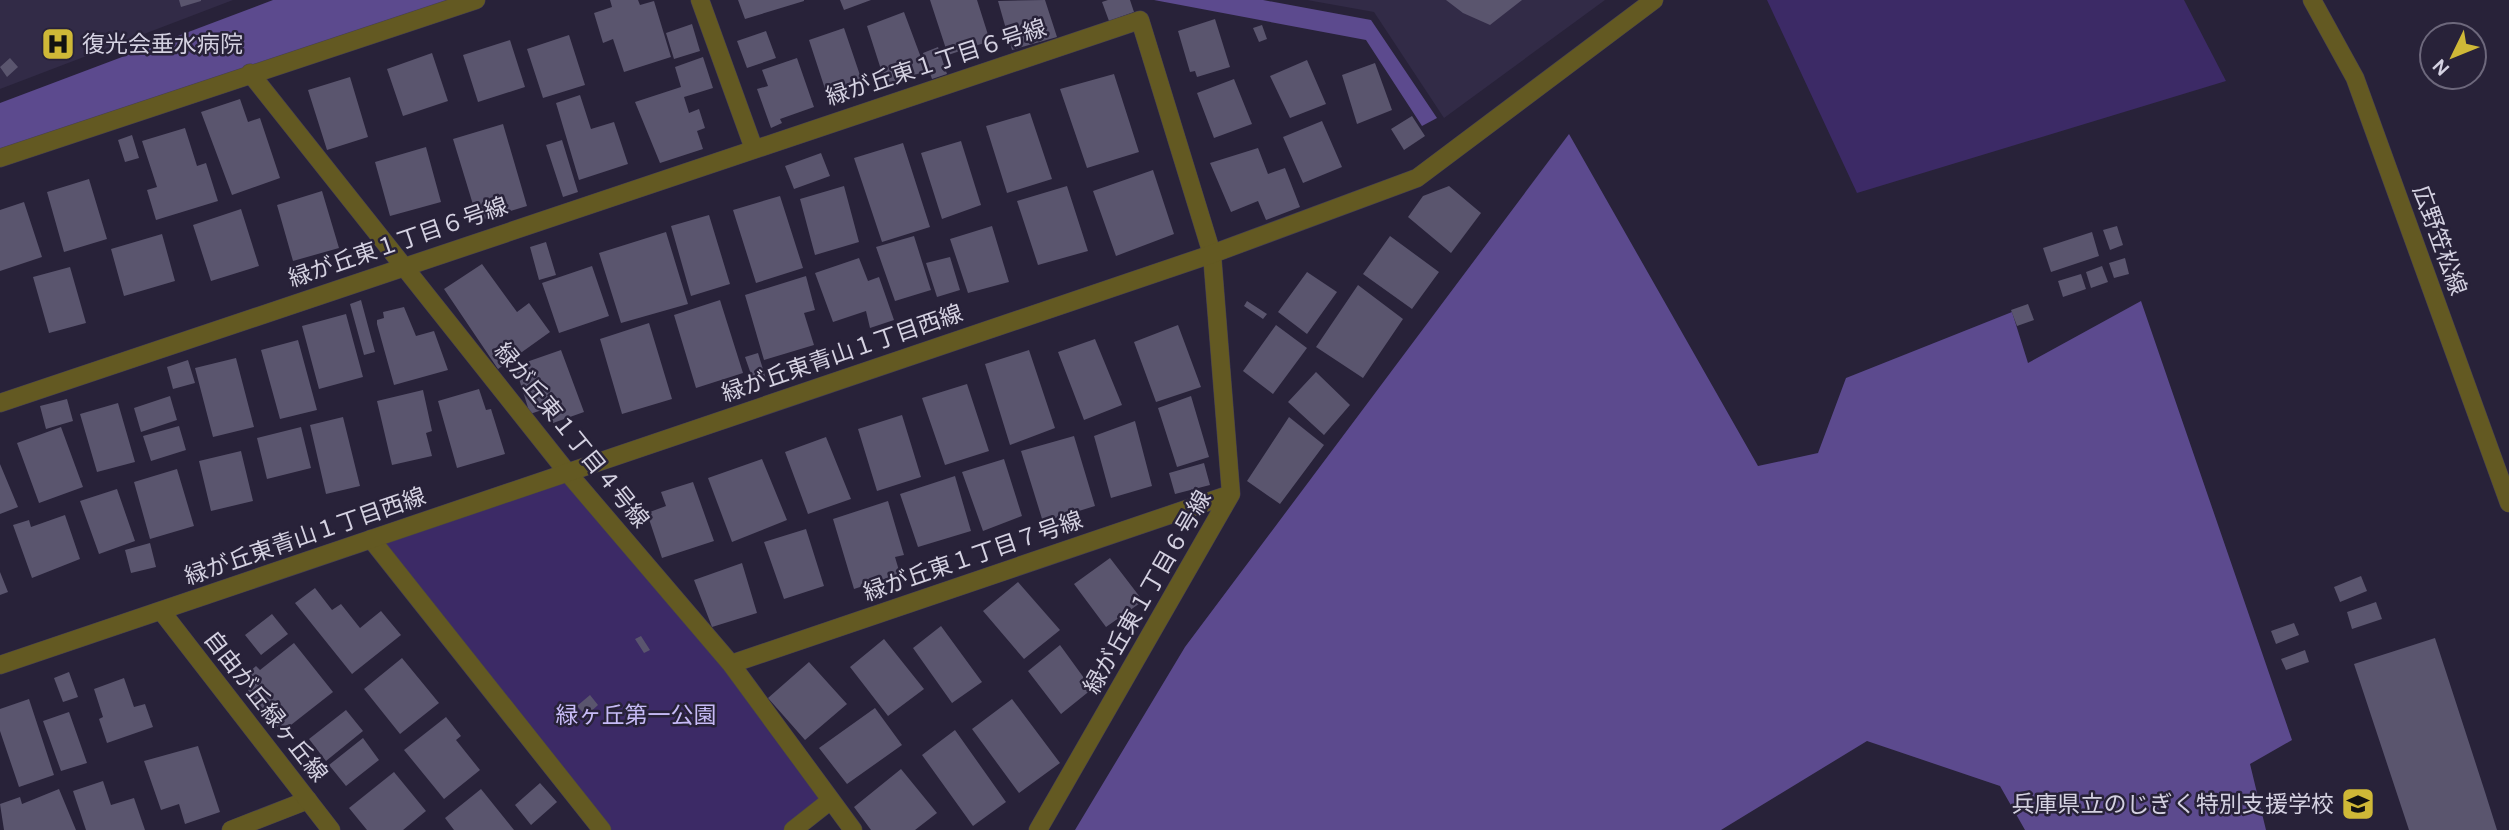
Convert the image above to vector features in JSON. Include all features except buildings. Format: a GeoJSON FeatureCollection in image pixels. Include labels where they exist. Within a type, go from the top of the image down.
{"type":"FeatureCollection","features":[{"type":"Feature","properties":{"kind":"street"},"geometry":{"type":"LineString","coordinates":[[0,158],[476,0]]}},
{"type":"Feature","properties":{"kind":"street"},"geometry":{"type":"LineString","coordinates":[[700,0],[754,149]]}},
{"type":"Feature","properties":{"kind":"street","name":"緑が丘東青山１丁目西線"},"geometry":{"type":"LineString","coordinates":[[0,665],[1212,254],[1417,178],[1654,0]]}},
{"type":"Feature","properties":{"kind":"street","name":"広野笠松線"},"geometry":{"type":"LineString","coordinates":[[2312,0],[2355,78],[2509,503]]}},
{"type":"Feature","properties":{"kind":"street","name":"緑が丘東１丁目６号線"},"geometry":{"type":"LineString","coordinates":[[0,403],[1140,20],[1212,254],[1231,494],[1038,830]]}},
{"type":"Feature","properties":{"kind":"street","name":"緑が丘東１丁目４号線"},"geometry":{"type":"LineString","coordinates":[[250,73],[406,265],[567,472],[731,664],[853,830]]}},
{"type":"Feature","properties":{"kind":"street","name":"緑が丘東１丁目７号線"},"geometry":{"type":"LineString","coordinates":[[731,664],[1231,494]]}},
{"type":"Feature","properties":{"kind":"street"},"geometry":{"type":"LineString","coordinates":[[371,539],[602,830]]}},
{"type":"Feature","properties":{"kind":"street","name":"自由が丘緑ヶ丘線"},"geometry":{"type":"LineString","coordinates":[[162,612],[331,830]]}},
{"type":"Feature","properties":{"kind":"street"},"geometry":{"type":"LineString","coordinates":[[231,830],[308,800]]}},
{"type":"Feature","properties":{"kind":"street"},"geometry":{"type":"LineString","coordinates":[[793,830],[831,800]]}},
{"type":"Feature","properties":{"kind":"shaded area","name":"復光会垂水病院"},"geometry":{"type":"Polygon","coordinates":[[[0,0],[233,0],[0,89],[0,0]]]}},
{"type":"Feature","properties":{"kind":"shaded area"},"geometry":{"type":"Polygon","coordinates":[[[273,0],[451,0],[0,153],[0,103],[273,0]]]}},
{"type":"Feature","properties":{"kind":"shaded area"},"geometry":{"type":"Polygon","coordinates":[[[1154,0],[1263,0],[1371,20],[1437,118],[1422,126],[1366,40],[1154,0]]]}},
{"type":"Feature","properties":{"kind":"shaded area"},"geometry":{"type":"Polygon","coordinates":[[[1307,0],[1605,0],[1444,118],[1374,12],[1307,0]]]}},
{"type":"Feature","properties":{"kind":"shaded area"},"geometry":{"type":"Polygon","coordinates":[[[1569,134],[1758,466],[1818,453],[1846,378],[2012,312],[2028,363],[2141,301],[2292,740],[2250,764],[2266,830],[2025,830],[2000,786],[1867,741],[1721,830],[1075,830],[1185,647],[1569,134]]]}},
{"type":"Feature","properties":{"kind":"green space"},"geometry":{"type":"Polygon","coordinates":[[[1767,0],[2184,0],[2226,81],[1857,193],[1767,0]]]}},
{"type":"Feature","properties":{"kind":"green space","name":"緑ヶ丘第一公園"},"geometry":{"type":"Polygon","coordinates":[[[567,472],[831,800],[793,830],[602,830],[371,539],[567,472]]]}},
{"type":"Feature","properties":{"kind":"place","name":"復光会垂水病院"},"geometry":{"type":"Point","coordinates":[58,44]}},
{"type":"Feature","properties":{"kind":"place","name":"兵庫県立のじぎく特別支援学校"},"geometry":{"type":"Point","coordinates":[2358,804]}}]}
